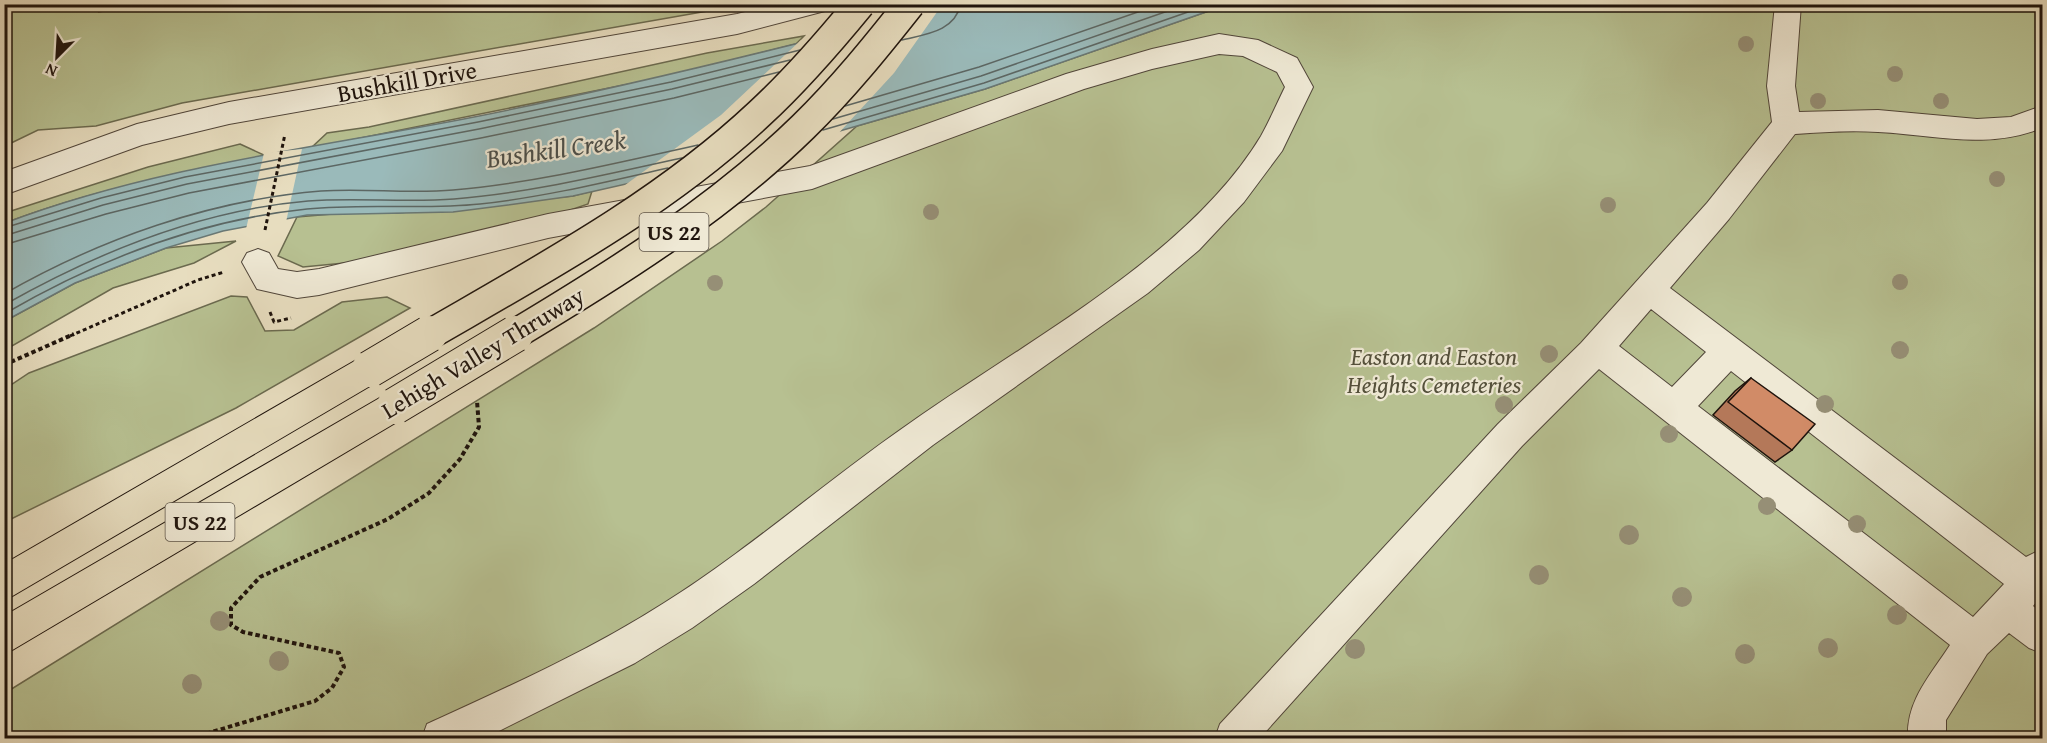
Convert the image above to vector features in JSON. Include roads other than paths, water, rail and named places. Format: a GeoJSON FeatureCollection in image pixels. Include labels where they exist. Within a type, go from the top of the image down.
{"type":"FeatureCollection","features":[{"type":"Feature","properties":{"kind":"highway","name":"Lehigh Valley Thruway"},"geometry":{"type":"LineString","coordinates":[[4,584],[543,267],[703,160],[803,72],[860,4]]}},
{"type":"Feature","properties":{"kind":"highway","name":"Lehigh Valley Thruway"},"geometry":{"type":"LineString","coordinates":[[4,637],[571,300],[695,218],[737,186],[811,122],[842,91],[910,4]]}},
{"type":"Feature","properties":{"kind":"street","name":"Bushkill Drive"},"geometry":{"type":"LineString","coordinates":[[4,184],[137,135],[228,113],[737,24],[816,4]]}},
{"type":"Feature","properties":{"kind":"street"},"geometry":{"type":"LineString","coordinates":[[1787,124],[1781,86],[1788,4]]}},
{"type":"Feature","properties":{"kind":"street"},"geometry":{"type":"LineString","coordinates":[[263,259],[297,285],[319,282],[548,226],[812,177],[1076,81],[1152,59],[1219,44],[1248,47],[1287,65],[1299,87],[1287,120],[1236,193],[1147,277],[920,434],[785,541],[679,616],[566,681],[441,738]]}},
{"type":"Feature","properties":{"kind":"street"},"geometry":{"type":"LineString","coordinates":[[1234,738],[1510,435],[1597,348],[1718,211],[1787,124],[1832,120],[1878,121],[1977,130],[2013,128],[2043,117]]}},
{"type":"Feature","properties":{"kind":"street"},"geometry":{"type":"LineString","coordinates":[[1648,289],[2027,586],[2043,635]]}},
{"type":"Feature","properties":{"kind":"street"},"geometry":{"type":"LineString","coordinates":[[1597,348],[1974,640]]}},
{"type":"Feature","properties":{"kind":"street"},"geometry":{"type":"LineString","coordinates":[[1674,408],[1729,351]]}},
{"type":"Feature","properties":{"kind":"street"},"geometry":{"type":"LineString","coordinates":[[1928,738],[1927,716],[1974,640],[2027,586]]}},
{"type":"Feature","properties":{"kind":"water","name":"Bushkill Creek"},"geometry":{"type":"Polygon","coordinates":[[[948,5],[1226,5],[985,89],[767,152],[573,196],[453,212],[307,215],[223,231],[166,248],[75,283],[5,321],[5,223],[62,203],[119,187],[237,160],[474,117],[593,92],[948,5]]]}},
{"type":"Feature","properties":{"kind":"park label","name":"Easton and Easton Heights Cemeteries"},"geometry":{"type":"Point","coordinates":[1434,371]}}]}
